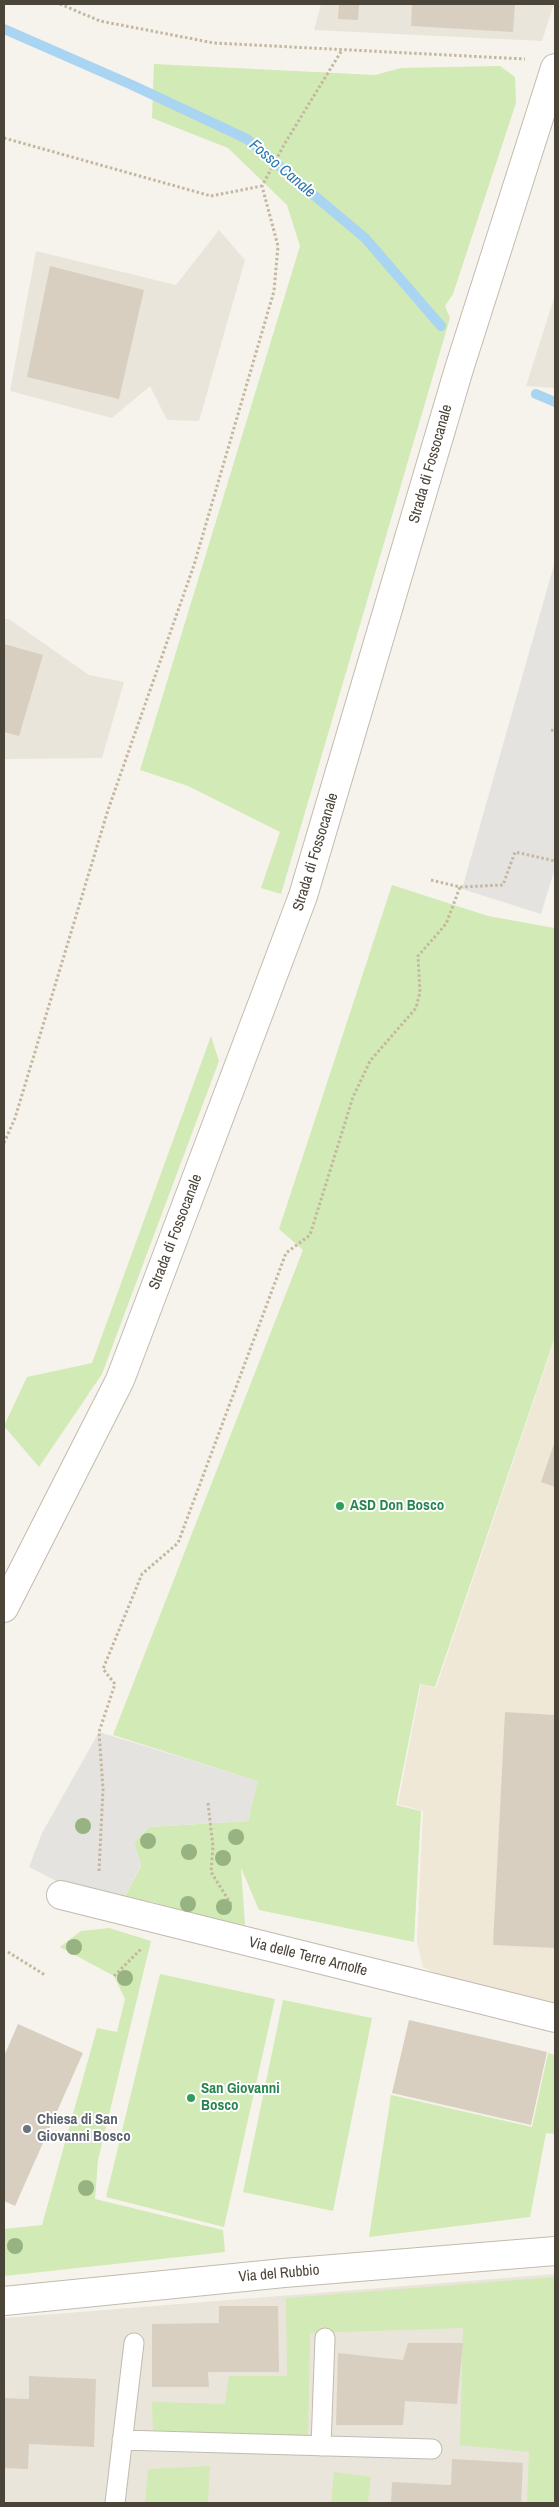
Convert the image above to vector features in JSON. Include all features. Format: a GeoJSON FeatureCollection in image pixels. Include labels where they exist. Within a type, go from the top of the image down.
{"type":"FeatureCollection","features":[{"type":"Feature","properties":{"kind":"street","name":"Strada di Fossocanale"},"geometry":{"type":"LineString","coordinates":[[4,1608],[120,1380],[303,896],[459,369],[555,68]]}},
{"type":"Feature","properties":{"kind":"street","name":"Via delle Terre Arnolfe"},"geometry":{"type":"LineString","coordinates":[[61,1895],[555,2018]]}},
{"type":"Feature","properties":{"kind":"street","name":"Via del Rubbio"},"geometry":{"type":"LineString","coordinates":[[4,2301],[275,2274],[555,2251]]}},
{"type":"Feature","properties":{"kind":"lane"},"geometry":{"type":"LineString","coordinates":[[322,2446],[325,2338]]}},
{"type":"Feature","properties":{"kind":"lane"},"geometry":{"type":"LineString","coordinates":[[115,2503],[134,2343]]}},
{"type":"Feature","properties":{"kind":"lane"},"geometry":{"type":"LineString","coordinates":[[122,2440],[432,2449]]}},
{"type":"Feature","properties":{"kind":"path"},"geometry":{"type":"LineString","coordinates":[[60,4],[100,21],[214,43],[530,59]]}},
{"type":"Feature","properties":{"kind":"path"},"geometry":{"type":"LineString","coordinates":[[4,1143],[15,1118],[108,810],[194,565],[274,291],[278,246],[272,215],[262,186],[285,143],[342,50]]}},
{"type":"Feature","properties":{"kind":"path"},"geometry":{"type":"LineString","coordinates":[[4,138],[211,196],[262,186]]}},
{"type":"Feature","properties":{"kind":"path"},"geometry":{"type":"LineString","coordinates":[[431,880],[460,887],[503,885],[515,852],[555,861]]}},
{"type":"Feature","properties":{"kind":"path"},"geometry":{"type":"LineString","coordinates":[[98,1904],[103,1789],[99,1732],[115,1684],[102,1669],[142,1574],[178,1543],[286,1253],[310,1236],[353,1097],[370,1061],[416,1008],[420,992],[418,956],[446,924],[460,887]]}},
{"type":"Feature","properties":{"kind":"path"},"geometry":{"type":"LineString","coordinates":[[208,1803],[213,1846],[211,1872],[227,1895],[238,1920],[242,1940]]}},
{"type":"Feature","properties":{"kind":"path"},"geometry":{"type":"LineString","coordinates":[[8,1952],[45,1976]]}},
{"type":"Feature","properties":{"kind":"shaded area"},"geometry":{"type":"Polygon","coordinates":[[[321,4],[554,4],[542,41],[314,30],[321,4]]]}},
{"type":"Feature","properties":{"kind":"shaded area"},"geometry":{"type":"Polygon","coordinates":[[[219,230],[245,260],[199,421],[167,420],[150,386],[112,418],[10,391],[36,251],[176,285],[219,230]]]}},
{"type":"Feature","properties":{"kind":"shaded area"},"geometry":{"type":"Polygon","coordinates":[[[555,295],[555,388],[526,386],[555,295]]]}},
{"type":"Feature","properties":{"kind":"shaded area"},"geometry":{"type":"Polygon","coordinates":[[[555,561],[555,868],[541,914],[462,889],[555,561]]]}},
{"type":"Feature","properties":{"kind":"shaded area"},"geometry":{"type":"Polygon","coordinates":[[[4,619],[9,619],[89,675],[124,682],[102,758],[4,759],[4,619]]]}},
{"type":"Feature","properties":{"kind":"shaded area"},"geometry":{"type":"Polygon","coordinates":[[[555,1339],[555,2005],[450,1980],[423,1967],[417,1942],[423,1811],[398,1804],[421,1684],[436,1688],[555,1339]]]}},
{"type":"Feature","properties":{"kind":"shaded area"},"geometry":{"type":"Polygon","coordinates":[[[99,1732],[258,1781],[248,1821],[149,1827],[134,1843],[141,1865],[124,1898],[66,1886],[29,1867],[42,1833],[99,1732]]]}},
{"type":"Feature","properties":{"kind":"shaded area"},"geometry":{"type":"Polygon","coordinates":[[[555,2274],[555,2503],[4,2503],[4,2318],[555,2274]]]}},
{"type":"Feature","properties":{"kind":"green space"},"geometry":{"type":"Polygon","coordinates":[[[154,64],[375,75],[401,68],[500,66],[515,77],[516,103],[453,294],[445,306],[450,318],[281,894],[261,888],[280,832],[188,786],[140,770],[300,246],[287,205],[228,148],[152,118],[154,64]]]}},
{"type":"Feature","properties":{"kind":"green space"},"geometry":{"type":"Polygon","coordinates":[[[392,885],[488,916],[555,928],[555,1337],[435,1687],[420,1684],[396,1805],[421,1811],[414,1942],[259,1910],[241,1868],[245,1925],[197,1917],[153,1902],[124,1898],[141,1866],[134,1843],[149,1827],[248,1821],[257,1781],[113,1735],[303,1250],[279,1229],[392,885]]]}},
{"type":"Feature","properties":{"kind":"green space"},"geometry":{"type":"Polygon","coordinates":[[[211,1036],[219,1061],[102,1374],[39,1467],[4,1426],[27,1377],[92,1363],[211,1036]]]}},
{"type":"Feature","properties":{"kind":"green space"},"geometry":{"type":"Polygon","coordinates":[[[109,1928],[151,1941],[98,2160],[95,2199],[223,2230],[225,2252],[4,2276],[4,2229],[42,2225],[97,2028],[117,2032],[125,1999],[114,1976],[60,1947],[81,1931],[109,1928]]]}},
{"type":"Feature","properties":{"kind":"green space","name":"San Giovanni Bosco"},"geometry":{"type":"Polygon","coordinates":[[[160,1974],[275,1999],[224,2227],[106,2197],[160,1974]]]}},
{"type":"Feature","properties":{"kind":"green space"},"geometry":{"type":"Polygon","coordinates":[[[283,2000],[372,2018],[333,2211],[243,2192],[283,2000]]]}},
{"type":"Feature","properties":{"kind":"green space"},"geometry":{"type":"Polygon","coordinates":[[[548,2053],[555,2055],[555,2134],[546,2133],[530,2217],[369,2237],[391,2095],[532,2127],[548,2053]]]}},
{"type":"Feature","properties":{"kind":"green space"},"geometry":{"type":"Polygon","coordinates":[[[555,2277],[555,2503],[527,2503],[529,2452],[460,2445],[463,2328],[310,2333],[308,2437],[153,2432],[152,2402],[225,2404],[229,2376],[287,2376],[286,2298],[555,2277]]]}},
{"type":"Feature","properties":{"kind":"green space"},"geometry":{"type":"Polygon","coordinates":[[[210,2466],[208,2503],[145,2503],[148,2469],[210,2466]]]}},
{"type":"Feature","properties":{"kind":"green space"},"geometry":{"type":"Polygon","coordinates":[[[334,2472],[371,2477],[368,2503],[331,2503],[334,2472]]]}},
{"type":"Feature","properties":{"kind":"building"},"geometry":{"type":"Polygon","coordinates":[[[339,4],[359,4],[358,20],[338,19],[339,4]]]}},
{"type":"Feature","properties":{"kind":"building"},"geometry":{"type":"Polygon","coordinates":[[[412,4],[515,4],[513,32],[411,26],[412,4]]]}},
{"type":"Feature","properties":{"kind":"building"},"geometry":{"type":"Polygon","coordinates":[[[50,266],[144,290],[119,399],[27,377],[50,266]]]}},
{"type":"Feature","properties":{"kind":"building"},"geometry":{"type":"Polygon","coordinates":[[[4,644],[43,655],[19,736],[4,732],[4,644]]]}},
{"type":"Feature","properties":{"kind":"building"},"geometry":{"type":"Polygon","coordinates":[[[555,1441],[555,1487],[541,1482],[555,1441]]]}},
{"type":"Feature","properties":{"kind":"building"},"geometry":{"type":"Polygon","coordinates":[[[505,1712],[555,1715],[555,1948],[493,1945],[505,1712]]]}},
{"type":"Feature","properties":{"kind":"building"},"geometry":{"type":"Polygon","coordinates":[[[409,2020],[547,2052],[531,2125],[392,2093],[409,2020]]]}},
{"type":"Feature","properties":{"kind":"building","name":"Chiesa di San Giovanni Bosco"},"geometry":{"type":"Polygon","coordinates":[[[18,2024],[83,2053],[15,2206],[4,2201],[4,2056],[18,2024]]]}},
{"type":"Feature","properties":{"kind":"building"},"geometry":{"type":"Polygon","coordinates":[[[219,2306],[278,2306],[279,2372],[208,2372],[209,2387],[152,2387],[152,2324],[219,2323],[219,2306]]]}},
{"type":"Feature","properties":{"kind":"building"},"geometry":{"type":"Polygon","coordinates":[[[408,2343],[463,2343],[457,2404],[405,2401],[403,2425],[336,2425],[338,2353],[403,2360],[408,2343]]]}},
{"type":"Feature","properties":{"kind":"building"},"geometry":{"type":"Polygon","coordinates":[[[29,2376],[96,2379],[94,2447],[29,2444],[28,2469],[4,2468],[4,2398],[29,2399],[29,2376]]]}},
{"type":"Feature","properties":{"kind":"building"},"geometry":{"type":"Polygon","coordinates":[[[452,2459],[523,2463],[521,2503],[391,2503],[392,2482],[451,2485],[452,2459]]]}},
{"type":"Feature","properties":{"kind":"waterway","name":"Fosso Canale"},"geometry":{"type":"LineString","coordinates":[[4,29],[132,85],[247,139],[365,238],[441,326]]}},
{"type":"Feature","properties":{"kind":"waterway","name":"Fosso Canale"},"geometry":{"type":"LineString","coordinates":[[536,394],[555,402]]}},
{"type":"Feature","properties":{"kind":"place","name":"ASD Don Bosco"},"geometry":{"type":"Point","coordinates":[340,1506]}},
{"type":"Feature","properties":{"kind":"place","name":"San Giovanni Bosco"},"geometry":{"type":"Point","coordinates":[191,2098]}},
{"type":"Feature","properties":{"kind":"place","name":"Chiesa di San Giovanni Bosco"},"geometry":{"type":"Point","coordinates":[27,2129]}}]}
